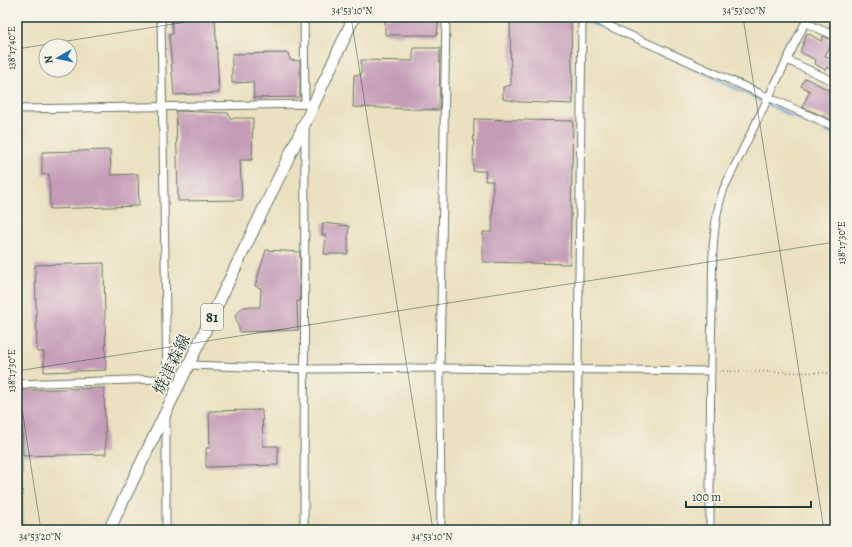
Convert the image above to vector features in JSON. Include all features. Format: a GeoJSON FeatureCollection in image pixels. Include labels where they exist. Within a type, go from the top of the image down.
{"type":"FeatureCollection","features":[{"type":"Feature","properties":{"kind":"main road","name":"81"},"geometry":{"type":"LineString","coordinates":[[309,104],[354,17]]}},
{"type":"Feature","properties":{"kind":"main road","name":"焼津森線"},"geometry":{"type":"LineString","coordinates":[[109,530],[305,123],[309,104]]}},
{"type":"Feature","properties":{"kind":"street"},"geometry":{"type":"LineString","coordinates":[[161,17],[167,382]]}},
{"type":"Feature","properties":{"kind":"street"},"geometry":{"type":"LineString","coordinates":[[17,109],[309,104],[304,17]]}},
{"type":"Feature","properties":{"kind":"street"},"geometry":{"type":"LineString","coordinates":[[441,530],[440,368],[446,17]]}},
{"type":"Feature","properties":{"kind":"street"},"geometry":{"type":"LineString","coordinates":[[589,17],[835,127]]}},
{"type":"Feature","properties":{"kind":"street"},"geometry":{"type":"LineString","coordinates":[[576,530],[582,20]]}},
{"type":"Feature","properties":{"kind":"street"},"geometry":{"type":"LineString","coordinates":[[710,530],[714,238],[718,205],[724,188],[807,20],[835,36]]}},
{"type":"Feature","properties":{"kind":"street"},"geometry":{"type":"LineString","coordinates":[[787,60],[835,82]]}},
{"type":"Feature","properties":{"kind":"street"},"geometry":{"type":"LineString","coordinates":[[304,530],[305,123]]}},
{"type":"Feature","properties":{"kind":"street"},"geometry":{"type":"LineString","coordinates":[[189,365],[304,369],[440,368],[711,371]]}},
{"type":"Feature","properties":{"kind":"street"},"geometry":{"type":"LineString","coordinates":[[19,530],[17,383],[159,379],[178,386]]}},
{"type":"Feature","properties":{"kind":"street"},"geometry":{"type":"LineString","coordinates":[[166,411],[166,530]]}},
{"type":"Feature","properties":{"kind":"path"},"geometry":{"type":"LineString","coordinates":[[711,371],[835,373]]}},
{"type":"Feature","properties":{"kind":"building"},"geometry":{"type":"Polygon","coordinates":[[[171,17],[215,17],[219,93],[174,95],[169,34],[173,34],[171,17]]]}},
{"type":"Feature","properties":{"kind":"building"},"geometry":{"type":"Polygon","coordinates":[[[385,17],[439,17],[437,35],[385,35],[385,17]]]}},
{"type":"Feature","properties":{"kind":"building"},"geometry":{"type":"Polygon","coordinates":[[[510,17],[559,17],[571,23],[573,104],[520,102],[503,99],[503,87],[511,85],[510,17]]]}},
{"type":"Feature","properties":{"kind":"building"},"geometry":{"type":"Polygon","coordinates":[[[835,17],[835,31],[829,28],[835,17]]]}},
{"type":"Feature","properties":{"kind":"building"},"geometry":{"type":"Polygon","coordinates":[[[807,33],[821,41],[823,36],[833,41],[825,56],[835,61],[835,71],[827,67],[826,70],[815,64],[816,60],[800,52],[807,33]]]}},
{"type":"Feature","properties":{"kind":"building"},"geometry":{"type":"Polygon","coordinates":[[[413,48],[440,48],[439,110],[353,107],[354,75],[361,75],[361,60],[413,61],[413,48]]]}},
{"type":"Feature","properties":{"kind":"building"},"geometry":{"type":"Polygon","coordinates":[[[288,53],[290,60],[300,61],[300,97],[254,98],[253,82],[232,83],[232,54],[288,53]]]}},
{"type":"Feature","properties":{"kind":"building"},"geometry":{"type":"Polygon","coordinates":[[[805,78],[835,93],[835,121],[802,107],[810,91],[801,86],[805,78]]]}},
{"type":"Feature","properties":{"kind":"building"},"geometry":{"type":"Polygon","coordinates":[[[176,111],[228,113],[230,118],[253,118],[252,160],[240,160],[242,200],[178,201],[176,111]]]}},
{"type":"Feature","properties":{"kind":"building"},"geometry":{"type":"Polygon","coordinates":[[[474,119],[573,121],[570,264],[483,262],[483,232],[492,232],[493,181],[485,181],[486,171],[473,171],[474,119]]]}},
{"type":"Feature","properties":{"kind":"building"},"geometry":{"type":"Polygon","coordinates":[[[110,150],[111,175],[138,174],[139,206],[50,209],[49,174],[42,175],[42,152],[110,150]]]}},
{"type":"Feature","properties":{"kind":"building"},"geometry":{"type":"Polygon","coordinates":[[[323,223],[349,226],[348,254],[324,254],[326,235],[322,235],[323,223]]]}},
{"type":"Feature","properties":{"kind":"building"},"geometry":{"type":"Polygon","coordinates":[[[266,250],[300,252],[300,302],[297,301],[298,330],[240,332],[235,315],[243,307],[260,307],[261,288],[255,286],[266,250]]]}},
{"type":"Feature","properties":{"kind":"building"},"geometry":{"type":"Polygon","coordinates":[[[104,263],[106,370],[44,372],[44,352],[37,352],[35,265],[104,263]]]}},
{"type":"Feature","properties":{"kind":"building"},"geometry":{"type":"Polygon","coordinates":[[[104,388],[106,454],[23,456],[22,390],[104,388]]]}},
{"type":"Feature","properties":{"kind":"building"},"geometry":{"type":"Polygon","coordinates":[[[262,410],[263,446],[278,446],[278,465],[206,467],[206,448],[210,448],[209,411],[262,410]]]}},
{"type":"Feature","properties":{"kind":"waterway"},"geometry":{"type":"LineString","coordinates":[[576,17],[665,55]]}},
{"type":"Feature","properties":{"kind":"waterway"},"geometry":{"type":"LineString","coordinates":[[691,66],[775,108],[835,135]]}}]}
